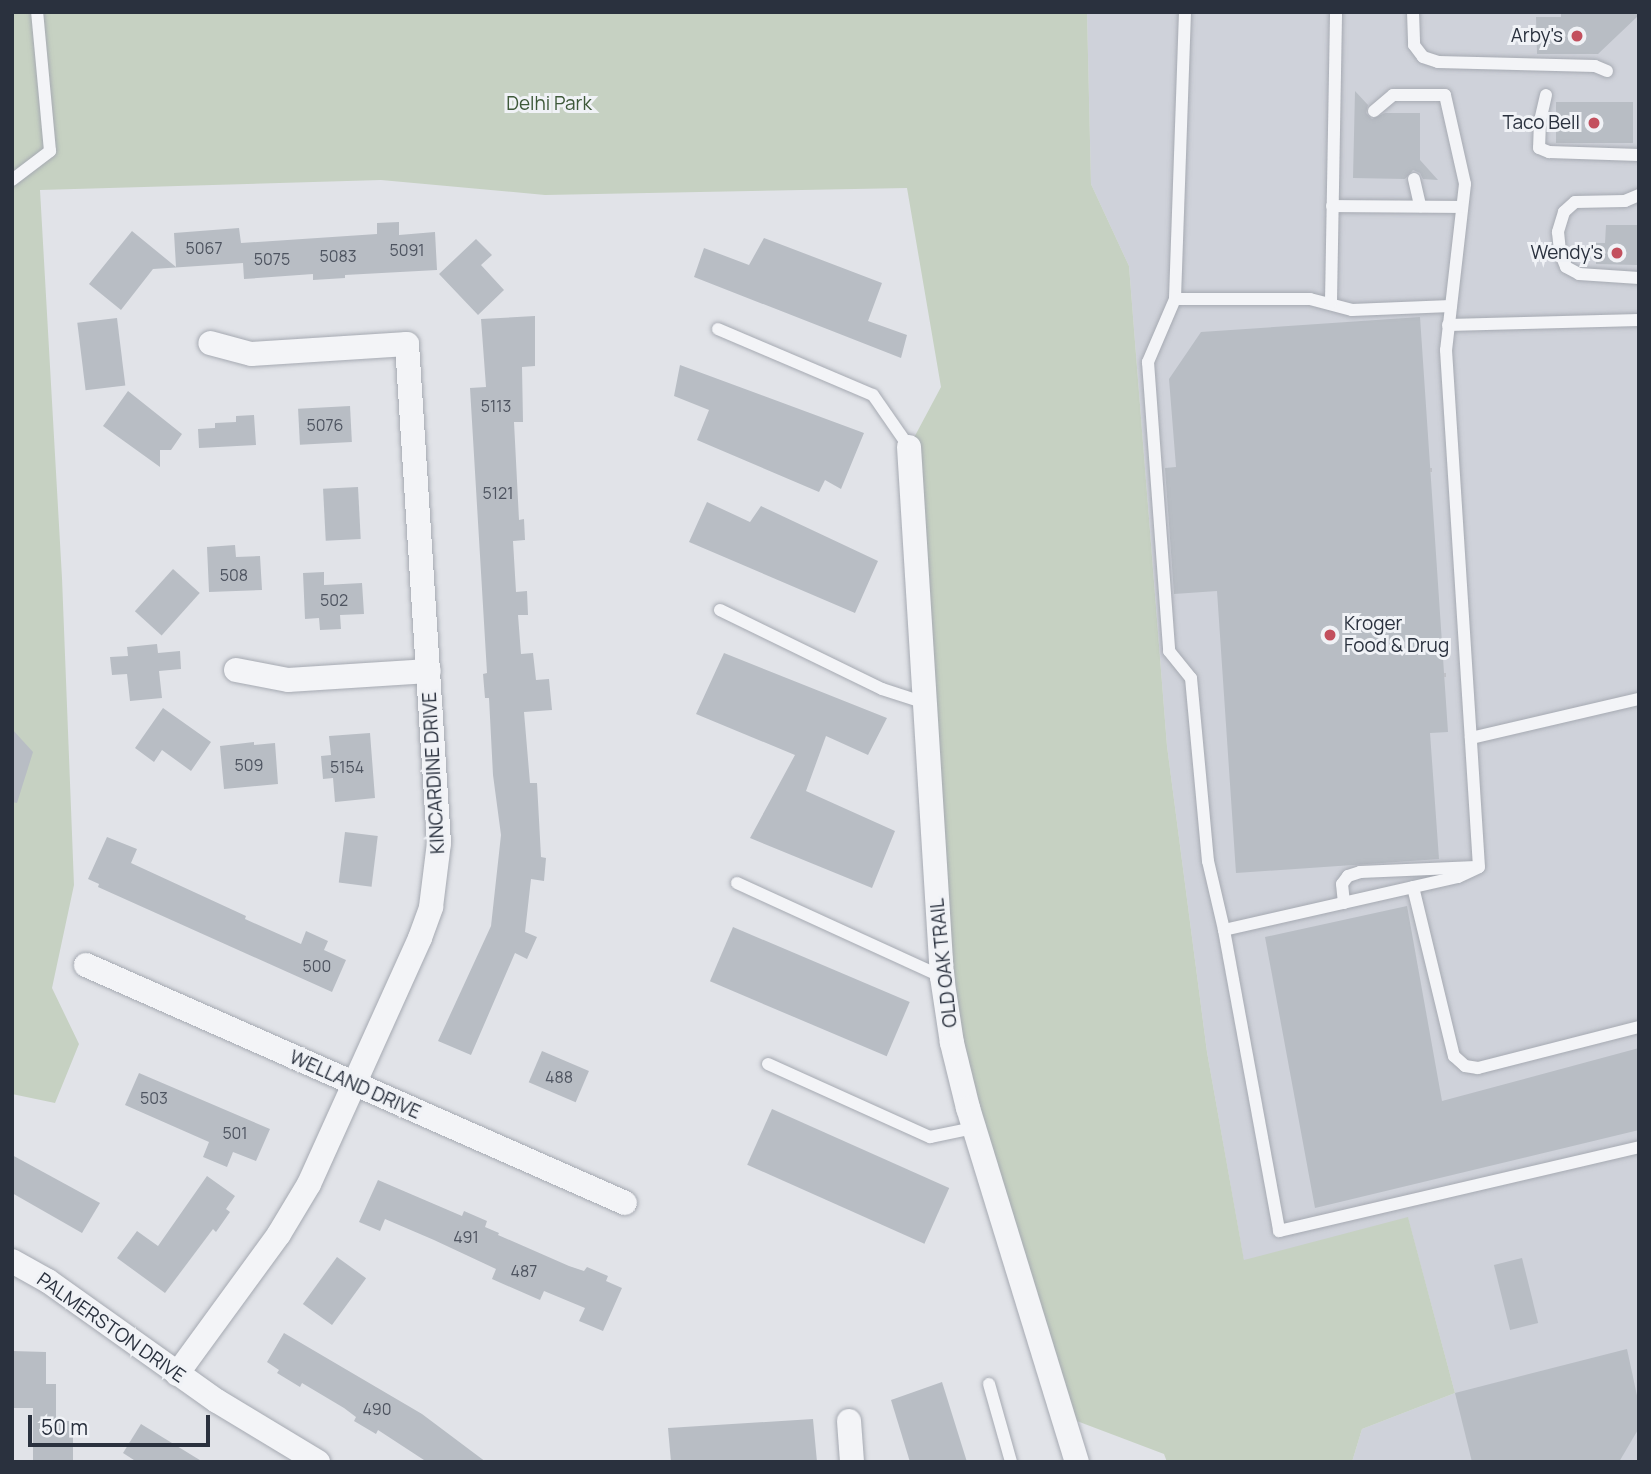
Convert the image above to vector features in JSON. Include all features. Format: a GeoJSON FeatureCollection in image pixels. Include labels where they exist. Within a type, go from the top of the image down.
{"type":"FeatureCollection","features":[{"type":"Feature","properties":{"kind":"street","name":"KINCARDINE DRIVE"},"geometry":{"type":"LineString","coordinates":[[177,1374],[279,1234],[309,1184],[420,938],[438,875],[439,843],[429,671],[407,344],[251,354],[210,343]]}},
{"type":"Feature","properties":{"kind":"street","name":"OLD OAK TRAIL"},"geometry":{"type":"LineString","coordinates":[[909,447],[942,977],[952,1043],[974,1128],[1077,1462]]}},
{"type":"Feature","properties":{"kind":"street"},"geometry":{"type":"LineString","coordinates":[[236,670],[288,680],[429,671]]}},
{"type":"Feature","properties":{"kind":"street","name":"WELLAND DRIVE"},"geometry":{"type":"LineString","coordinates":[[86,965],[625,1203]]}},
{"type":"Feature","properties":{"kind":"street","name":"PALMERSTON DRIVE"},"geometry":{"type":"LineString","coordinates":[[12,1261],[48,1282],[177,1374],[318,1462]]}},
{"type":"Feature","properties":{"kind":"street"},"geometry":{"type":"LineString","coordinates":[[849,1421],[852,1462]]}},
{"type":"Feature","properties":{"kind":"lane"},"geometry":{"type":"LineString","coordinates":[[12,180],[50,151],[37,12]]}},
{"type":"Feature","properties":{"kind":"lane"},"geometry":{"type":"LineString","coordinates":[[1185,12],[1175,299],[1148,362],[1169,651],[1191,678],[1208,861],[1224,930],[1279,1231],[1639,1147]]}},
{"type":"Feature","properties":{"kind":"lane"},"geometry":{"type":"LineString","coordinates":[[1331,302],[1336,12]]}},
{"type":"Feature","properties":{"kind":"lane"},"geometry":{"type":"LineString","coordinates":[[1413,12],[1413,45],[1423,57],[1438,62],[1594,66],[1607,71]]}},
{"type":"Feature","properties":{"kind":"lane"},"geometry":{"type":"LineString","coordinates":[[1374,111],[1394,94],[1445,95],[1465,184],[1446,350],[1479,867]]}},
{"type":"Feature","properties":{"kind":"lane"},"geometry":{"type":"LineString","coordinates":[[1546,95],[1540,121],[1539,148],[1549,152],[1639,155]]}},
{"type":"Feature","properties":{"kind":"lane"},"geometry":{"type":"LineString","coordinates":[[1414,179],[1420,206]]}},
{"type":"Feature","properties":{"kind":"lane"},"geometry":{"type":"LineString","coordinates":[[1639,195],[1625,201],[1575,202],[1564,212],[1558,232],[1560,252],[1566,267],[1579,274],[1639,278]]}},
{"type":"Feature","properties":{"kind":"lane"},"geometry":{"type":"LineString","coordinates":[[1332,206],[1462,207]]}},
{"type":"Feature","properties":{"kind":"lane"},"geometry":{"type":"LineString","coordinates":[[1175,299],[1310,299],[1331,302],[1352,310],[1451,306]]}},
{"type":"Feature","properties":{"kind":"lane"},"geometry":{"type":"LineString","coordinates":[[1448,325],[1639,320]]}},
{"type":"Feature","properties":{"kind":"lane"},"geometry":{"type":"LineString","coordinates":[[718,329],[873,395],[909,447]]}},
{"type":"Feature","properties":{"kind":"lane"},"geometry":{"type":"LineString","coordinates":[[720,610],[882,689],[925,703]]}},
{"type":"Feature","properties":{"kind":"lane"},"geometry":{"type":"LineString","coordinates":[[1471,738],[1639,699]]}},
{"type":"Feature","properties":{"kind":"lane"},"geometry":{"type":"LineString","coordinates":[[1224,930],[1458,877],[1479,867]]}},
{"type":"Feature","properties":{"kind":"lane"},"geometry":{"type":"LineString","coordinates":[[1344,903],[1342,884],[1348,876],[1360,872],[1479,867]]}},
{"type":"Feature","properties":{"kind":"lane"},"geometry":{"type":"LineString","coordinates":[[737,883],[942,977]]}},
{"type":"Feature","properties":{"kind":"lane"},"geometry":{"type":"LineString","coordinates":[[1413,887],[1454,1056],[1465,1066],[1478,1068],[1639,1027]]}},
{"type":"Feature","properties":{"kind":"lane"},"geometry":{"type":"LineString","coordinates":[[768,1064],[930,1137],[974,1128]]}},
{"type":"Feature","properties":{"kind":"lane"},"geometry":{"type":"LineString","coordinates":[[989,1384],[1011,1462]]}},
{"type":"Feature","properties":{"kind":"shaded area"},"geometry":{"type":"Polygon","coordinates":[[[1087,12],[1639,12],[1639,1462],[1352,1462],[1362,1429],[1455,1393],[1408,1218],[1244,1261],[1207,1052],[1167,746],[1129,266],[1091,184],[1087,12]]]}},
{"type":"Feature","properties":{"kind":"green space","name":"Delhi Park"},"geometry":{"type":"Polygon","coordinates":[[[12,12],[1087,12],[1091,184],[1129,266],[1167,746],[1207,1052],[1244,1260],[1408,1217],[1455,1393],[1362,1429],[1352,1462],[1167,1462],[1164,1454],[1061,1415],[952,1043],[909,447],[941,387],[907,188],[545,195],[381,180],[40,190],[62,578],[74,885],[52,988],[79,1044],[55,1103],[12,1094],[12,12]]]}},
{"type":"Feature","properties":{"kind":"building","name":"Arby's"},"geometry":{"type":"Polygon","coordinates":[[[1561,12],[1639,12],[1639,15],[1598,54],[1537,54],[1536,17],[1561,17],[1561,12]]]}},
{"type":"Feature","properties":{"kind":"building"},"geometry":{"type":"Polygon","coordinates":[[[1355,91],[1368,105],[1366,113],[1372,119],[1385,113],[1420,113],[1420,160],[1438,180],[1423,179],[1420,173],[1413,170],[1405,179],[1353,178],[1355,91]]]}},
{"type":"Feature","properties":{"kind":"building","name":"Taco Bell"},"geometry":{"type":"Polygon","coordinates":[[[1556,102],[1633,102],[1633,143],[1556,143],[1556,102]]]}},
{"type":"Feature","properties":{"kind":"building"},"geometry":{"type":"Polygon","coordinates":[[[399,222],[399,235],[435,232],[437,270],[345,275],[345,278],[313,280],[313,274],[244,279],[243,263],[153,269],[121,310],[89,284],[132,231],[176,267],[174,233],[239,228],[241,243],[377,234],[377,223],[399,222]]]}},
{"type":"Feature","properties":{"kind":"building","name":"Wendy's"},"geometry":{"type":"Polygon","coordinates":[[[1606,225],[1639,225],[1639,265],[1596,264],[1596,243],[1605,243],[1606,225]]]}},
{"type":"Feature","properties":{"kind":"building"},"geometry":{"type":"Polygon","coordinates":[[[764,238],[882,283],[868,321],[907,335],[901,358],[694,277],[704,248],[749,265],[764,238]]]}},
{"type":"Feature","properties":{"kind":"building"},"geometry":{"type":"Polygon","coordinates":[[[476,239],[492,255],[481,265],[504,290],[478,315],[439,274],[476,239]]]}},
{"type":"Feature","properties":{"kind":"building"},"geometry":{"type":"Polygon","coordinates":[[[535,316],[535,366],[522,367],[523,422],[514,422],[519,520],[524,519],[525,540],[513,541],[516,592],[527,591],[528,615],[518,615],[521,654],[533,653],[536,680],[549,679],[552,710],[524,712],[530,783],[537,783],[541,857],[546,858],[544,881],[531,879],[525,932],[537,937],[527,959],[515,953],[471,1055],[438,1041],[491,926],[501,835],[493,775],[489,698],[485,698],[483,674],[487,673],[470,388],[486,387],[481,319],[535,316]]]}},
{"type":"Feature","properties":{"kind":"building","name":"Kroger Food & Drug"},"geometry":{"type":"Polygon","coordinates":[[[1420,317],[1448,732],[1430,733],[1439,859],[1236,873],[1217,591],[1174,594],[1165,468],[1176,467],[1169,379],[1201,332],[1420,317]]]}},
{"type":"Feature","properties":{"kind":"building"},"geometry":{"type":"Polygon","coordinates":[[[117,318],[125,385],[86,390],[77,323],[117,318]]]}},
{"type":"Feature","properties":{"kind":"building"},"geometry":{"type":"Polygon","coordinates":[[[680,365],[864,433],[841,489],[825,480],[819,492],[697,440],[709,410],[674,396],[680,365]]]}},
{"type":"Feature","properties":{"kind":"building"},"geometry":{"type":"Polygon","coordinates":[[[128,391],[182,434],[171,450],[160,450],[160,467],[103,426],[128,391]]]}},
{"type":"Feature","properties":{"kind":"building"},"geometry":{"type":"Polygon","coordinates":[[[350,406],[352,442],[300,445],[298,409],[350,406]]]}},
{"type":"Feature","properties":{"kind":"building"},"geometry":{"type":"Polygon","coordinates":[[[254,415],[256,445],[199,448],[198,429],[215,428],[215,423],[236,422],[236,416],[254,415]]]}},
{"type":"Feature","properties":{"kind":"building"},"geometry":{"type":"Polygon","coordinates":[[[358,487],[361,539],[326,541],[323,489],[358,487]]]}},
{"type":"Feature","properties":{"kind":"building"},"geometry":{"type":"Polygon","coordinates":[[[707,502],[750,522],[761,506],[878,561],[855,613],[689,542],[707,502]]]}},
{"type":"Feature","properties":{"kind":"building"},"geometry":{"type":"Polygon","coordinates":[[[235,545],[236,557],[260,556],[262,590],[209,592],[207,547],[235,545]]]}},
{"type":"Feature","properties":{"kind":"building"},"geometry":{"type":"Polygon","coordinates":[[[173,569],[200,593],[162,635],[135,611],[173,569]]]}},
{"type":"Feature","properties":{"kind":"building"},"geometry":{"type":"Polygon","coordinates":[[[324,572],[324,585],[362,583],[364,614],[340,615],[341,629],[320,630],[319,618],[305,619],[303,573],[324,572]]]}},
{"type":"Feature","properties":{"kind":"building"},"geometry":{"type":"Polygon","coordinates":[[[157,644],[158,653],[180,651],[181,669],[159,671],[162,698],[130,701],[127,674],[112,675],[110,657],[128,656],[127,647],[157,644]]]}},
{"type":"Feature","properties":{"kind":"building"},"geometry":{"type":"Polygon","coordinates":[[[724,653],[887,718],[868,755],[826,736],[806,791],[895,831],[872,888],[750,838],[795,755],[696,714],[724,653]]]}},
{"type":"Feature","properties":{"kind":"building"},"geometry":{"type":"Polygon","coordinates":[[[163,708],[211,742],[191,771],[162,750],[154,762],[135,748],[163,708]]]}},
{"type":"Feature","properties":{"kind":"building"},"geometry":{"type":"Polygon","coordinates":[[[12,729],[33,752],[17,803],[12,802],[12,729]]]}},
{"type":"Feature","properties":{"kind":"building"},"geometry":{"type":"Polygon","coordinates":[[[370,733],[375,798],[335,802],[333,778],[323,779],[321,756],[331,755],[329,736],[370,733]]]}},
{"type":"Feature","properties":{"kind":"building"},"geometry":{"type":"Polygon","coordinates":[[[254,742],[254,745],[275,743],[278,784],[224,789],[220,746],[254,742]]]}},
{"type":"Feature","properties":{"kind":"building"},"geometry":{"type":"Polygon","coordinates":[[[345,832],[378,836],[372,887],[339,883],[345,832]]]}},
{"type":"Feature","properties":{"kind":"building"},"geometry":{"type":"Polygon","coordinates":[[[107,837],[137,849],[131,863],[246,916],[245,919],[301,944],[306,931],[328,941],[324,950],[346,960],[332,992],[98,887],[99,884],[88,879],[107,837]]]}},
{"type":"Feature","properties":{"kind":"building"},"geometry":{"type":"Polygon","coordinates":[[[1407,906],[1442,1101],[1639,1048],[1639,1130],[1315,1208],[1265,937],[1407,906]]]}},
{"type":"Feature","properties":{"kind":"building"},"geometry":{"type":"Polygon","coordinates":[[[733,927],[910,1002],[887,1056],[710,981],[733,927]]]}},
{"type":"Feature","properties":{"kind":"building"},"geometry":{"type":"Polygon","coordinates":[[[542,1051],[589,1071],[576,1102],[529,1082],[542,1051]]]}},
{"type":"Feature","properties":{"kind":"building"},"geometry":{"type":"Polygon","coordinates":[[[139,1073],[270,1129],[256,1161],[233,1152],[227,1167],[203,1157],[209,1142],[125,1105],[139,1073]]]}},
{"type":"Feature","properties":{"kind":"building"},"geometry":{"type":"Polygon","coordinates":[[[772,1109],[949,1188],[924,1244],[747,1165],[772,1109]]]}},
{"type":"Feature","properties":{"kind":"building"},"geometry":{"type":"Polygon","coordinates":[[[12,1155],[100,1203],[82,1233],[12,1193],[12,1155]]]}},
{"type":"Feature","properties":{"kind":"building"},"geometry":{"type":"Polygon","coordinates":[[[207,1176],[235,1196],[226,1209],[230,1212],[216,1232],[213,1229],[165,1293],[117,1258],[137,1231],[158,1246],[207,1176]]]}},
{"type":"Feature","properties":{"kind":"building"},"geometry":{"type":"Polygon","coordinates":[[[378,1180],[462,1216],[464,1211],[487,1221],[485,1227],[499,1233],[498,1235],[569,1266],[584,1271],[587,1267],[608,1276],[606,1281],[622,1288],[603,1331],[579,1321],[585,1308],[544,1291],[540,1300],[492,1279],[496,1269],[434,1240],[385,1219],[380,1231],[359,1222],[378,1180]]]}},
{"type":"Feature","properties":{"kind":"building"},"geometry":{"type":"Polygon","coordinates":[[[337,1257],[366,1278],[332,1325],[303,1304],[337,1257]]]}},
{"type":"Feature","properties":{"kind":"building"},"geometry":{"type":"Polygon","coordinates":[[[1522,1258],[1538,1323],[1510,1330],[1494,1265],[1522,1258]]]}},
{"type":"Feature","properties":{"kind":"building"},"geometry":{"type":"Polygon","coordinates":[[[284,1333],[422,1414],[486,1462],[427,1462],[378,1430],[376,1434],[354,1421],[356,1417],[344,1408],[302,1383],[300,1387],[277,1373],[279,1370],[267,1362],[284,1333]]]}},
{"type":"Feature","properties":{"kind":"building"},"geometry":{"type":"Polygon","coordinates":[[[1627,1349],[1639,1405],[1639,1428],[1619,1462],[1472,1462],[1455,1393],[1627,1349]]]}},
{"type":"Feature","properties":{"kind":"building"},"geometry":{"type":"Polygon","coordinates":[[[12,1351],[46,1352],[46,1384],[56,1384],[56,1421],[73,1421],[73,1462],[33,1462],[33,1408],[12,1408],[12,1351]]]}},
{"type":"Feature","properties":{"kind":"building"},"geometry":{"type":"Polygon","coordinates":[[[942,1382],[967,1462],[910,1462],[891,1400],[942,1382]]]}},
{"type":"Feature","properties":{"kind":"building"},"geometry":{"type":"Polygon","coordinates":[[[813,1419],[817,1462],[671,1462],[668,1428],[813,1419]]]}},
{"type":"Feature","properties":{"kind":"building"},"geometry":{"type":"Polygon","coordinates":[[[141,1424],[203,1462],[137,1462],[123,1453],[141,1424]]]}},
{"type":"Feature","properties":{"kind":"place","name":"Arby's"},"geometry":{"type":"Point","coordinates":[1577,36]}},
{"type":"Feature","properties":{"kind":"place","name":"Taco Bell"},"geometry":{"type":"Point","coordinates":[1594,123]}},
{"type":"Feature","properties":{"kind":"place","name":"Wendy's"},"geometry":{"type":"Point","coordinates":[1617,253]}},
{"type":"Feature","properties":{"kind":"place","name":"Kroger Food & Drug"},"geometry":{"type":"Point","coordinates":[1330,635]}}]}
